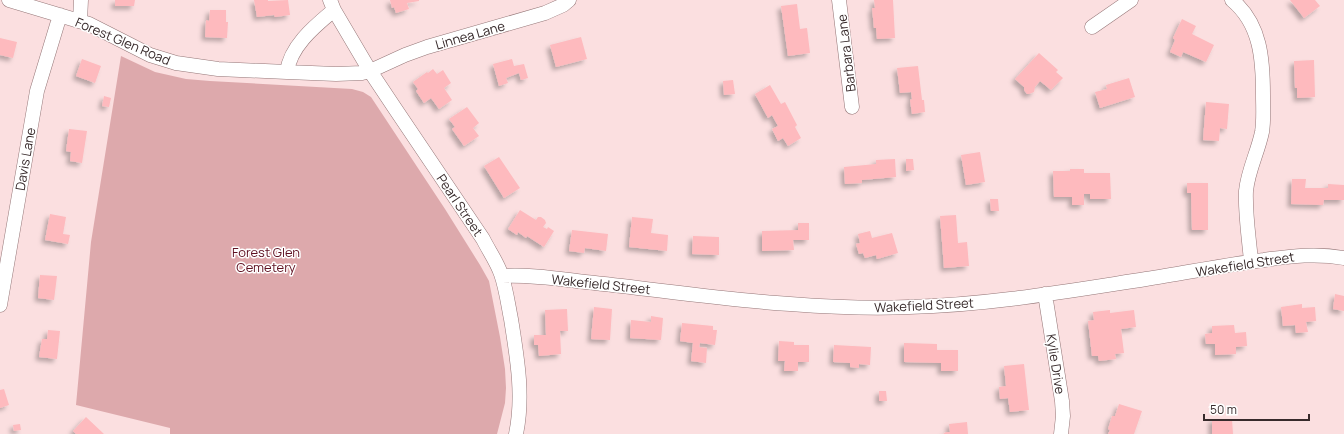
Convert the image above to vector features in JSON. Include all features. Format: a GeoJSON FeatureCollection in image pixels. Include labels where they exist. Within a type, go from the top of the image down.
{"type":"FeatureCollection","features":[{"type":"Feature","properties":{"kind":"street","name":"Forest Glen Road"},"geometry":{"type":"LineString","coordinates":[[9,0],[99,28],[150,54],[176,63],[218,69],[287,72],[354,73],[370,71]]}},
{"type":"Feature","properties":{"kind":"street"},"geometry":{"type":"LineString","coordinates":[[80,21],[81,0]]}},
{"type":"Feature","properties":{"kind":"street","name":"Linnea Lane"},"geometry":{"type":"LineString","coordinates":[[370,71],[427,47],[545,12],[563,5],[569,0]]}},
{"type":"Feature","properties":{"kind":"street","name":"Barbara Lane"},"geometry":{"type":"LineString","coordinates":[[839,0],[852,107]]}},
{"type":"Feature","properties":{"kind":"street"},"geometry":{"type":"LineString","coordinates":[[1092,26],[1131,0]]}},
{"type":"Feature","properties":{"kind":"street"},"geometry":{"type":"LineString","coordinates":[[1232,0],[1245,14],[1256,33],[1261,49],[1264,116],[1262,131],[1246,191],[1246,217],[1251,261]]}},
{"type":"Feature","properties":{"kind":"street"},"geometry":{"type":"LineString","coordinates":[[287,72],[291,57],[302,41],[322,20],[332,5]]}},
{"type":"Feature","properties":{"kind":"street","name":"Pearl Street"},"geometry":{"type":"LineString","coordinates":[[332,5],[370,71],[483,239],[502,276],[513,331],[520,391],[520,412],[516,434]]}},
{"type":"Feature","properties":{"kind":"street","name":"Davis Lane"},"geometry":{"type":"LineString","coordinates":[[0,305],[37,91],[60,15]]}},
{"type":"Feature","properties":{"kind":"street","name":"Wakefield Street"},"geometry":{"type":"LineString","coordinates":[[502,276],[541,278],[762,302],[839,308],[903,307],[943,305],[1045,294],[1165,276],[1251,261],[1305,255],[1327,255],[1344,258]]}},
{"type":"Feature","properties":{"kind":"street","name":"Kylie Drive"},"geometry":{"type":"LineString","coordinates":[[1045,294],[1062,401],[1063,416],[1061,434]]}},
{"type":"Feature","properties":{"kind":"green space","name":"Forest Glen Cemetery"},"geometry":{"type":"Polygon","coordinates":[[[121,56],[155,72],[186,79],[352,89],[363,92],[371,97],[445,209],[489,281],[500,337],[505,369],[506,388],[505,403],[497,434],[170,434],[170,428],[76,405],[91,242],[121,56]]]}},
{"type":"Feature","properties":{"kind":"building"},"geometry":{"type":"Polygon","coordinates":[[[115,0],[135,0],[134,6],[115,6],[115,0]]]}},
{"type":"Feature","properties":{"kind":"building"},"geometry":{"type":"Polygon","coordinates":[[[254,0],[288,0],[290,15],[257,17],[254,0]]]}},
{"type":"Feature","properties":{"kind":"building"},"geometry":{"type":"Polygon","coordinates":[[[390,0],[419,1],[407,3],[409,9],[396,13],[394,7],[392,8],[390,0]]]}},
{"type":"Feature","properties":{"kind":"building"},"geometry":{"type":"Polygon","coordinates":[[[874,0],[893,0],[895,38],[877,39],[876,28],[874,28],[872,8],[875,8],[874,0]]]}},
{"type":"Feature","properties":{"kind":"building"},"geometry":{"type":"Polygon","coordinates":[[[1290,0],[1315,0],[1320,6],[1304,18],[1290,0]]]}},
{"type":"Feature","properties":{"kind":"building"},"geometry":{"type":"Polygon","coordinates":[[[797,4],[800,29],[807,28],[810,53],[788,56],[781,6],[797,4]]]}},
{"type":"Feature","properties":{"kind":"building"},"geometry":{"type":"Polygon","coordinates":[[[210,10],[226,10],[226,22],[228,22],[227,38],[205,37],[206,20],[209,21],[210,10]]]}},
{"type":"Feature","properties":{"kind":"building"},"geometry":{"type":"Polygon","coordinates":[[[1182,19],[1196,26],[1192,34],[1214,45],[1206,62],[1183,52],[1181,57],[1170,52],[1175,40],[1173,38],[1182,19]]]}},
{"type":"Feature","properties":{"kind":"building"},"geometry":{"type":"Polygon","coordinates":[[[581,37],[587,59],[556,67],[550,45],[581,37]]]}},
{"type":"Feature","properties":{"kind":"building"},"geometry":{"type":"Polygon","coordinates":[[[0,38],[17,42],[13,58],[0,55],[0,38]]]}},
{"type":"Feature","properties":{"kind":"building"},"geometry":{"type":"Polygon","coordinates":[[[1039,53],[1058,70],[1056,72],[1063,78],[1051,90],[1040,81],[1035,87],[1034,92],[1027,94],[1024,87],[1015,79],[1039,53]]]}},
{"type":"Feature","properties":{"kind":"building"},"geometry":{"type":"Polygon","coordinates":[[[82,59],[101,66],[95,83],[76,76],[82,59]]]}},
{"type":"Feature","properties":{"kind":"building"},"geometry":{"type":"Polygon","coordinates":[[[512,59],[514,66],[524,64],[528,78],[521,80],[519,73],[506,78],[508,83],[499,86],[493,64],[512,59]]]}},
{"type":"Feature","properties":{"kind":"building"},"geometry":{"type":"Polygon","coordinates":[[[1314,60],[1315,97],[1297,98],[1294,61],[1314,60]]]}},
{"type":"Feature","properties":{"kind":"building"},"geometry":{"type":"Polygon","coordinates":[[[918,66],[925,112],[912,114],[910,100],[912,99],[911,92],[900,93],[897,68],[918,66]]]}},
{"type":"Feature","properties":{"kind":"building"},"geometry":{"type":"Polygon","coordinates":[[[433,69],[437,74],[443,70],[451,83],[444,88],[452,100],[439,109],[431,98],[424,103],[416,91],[418,89],[413,82],[433,69]]]}},
{"type":"Feature","properties":{"kind":"building"},"geometry":{"type":"Polygon","coordinates":[[[1129,78],[1135,97],[1100,108],[1095,92],[1107,89],[1106,85],[1129,78]]]}},
{"type":"Feature","properties":{"kind":"building"},"geometry":{"type":"Polygon","coordinates":[[[733,80],[735,94],[724,95],[723,81],[733,80]]]}},
{"type":"Feature","properties":{"kind":"building"},"geometry":{"type":"Polygon","coordinates":[[[770,85],[781,104],[785,102],[797,125],[795,127],[801,138],[788,146],[783,138],[778,141],[772,129],[778,126],[772,115],[768,118],[755,94],[770,85]]]}},
{"type":"Feature","properties":{"kind":"building"},"geometry":{"type":"Polygon","coordinates":[[[104,96],[111,98],[109,107],[102,106],[104,96]]]}},
{"type":"Feature","properties":{"kind":"building"},"geometry":{"type":"Polygon","coordinates":[[[1206,102],[1229,104],[1227,129],[1220,128],[1219,141],[1203,140],[1206,102]]]}},
{"type":"Feature","properties":{"kind":"building"},"geometry":{"type":"Polygon","coordinates":[[[467,107],[479,123],[473,128],[479,136],[464,146],[452,129],[455,127],[449,119],[467,107]]]}},
{"type":"Feature","properties":{"kind":"building"},"geometry":{"type":"Polygon","coordinates":[[[69,129],[87,131],[82,163],[70,161],[71,152],[66,151],[69,129]]]}},
{"type":"Feature","properties":{"kind":"building"},"geometry":{"type":"Polygon","coordinates":[[[980,152],[985,182],[966,185],[961,155],[980,152]]]}},
{"type":"Feature","properties":{"kind":"building"},"geometry":{"type":"Polygon","coordinates":[[[499,157],[520,188],[504,198],[484,166],[499,157]]]}},
{"type":"Feature","properties":{"kind":"building"},"geometry":{"type":"Polygon","coordinates":[[[895,159],[896,177],[862,180],[862,183],[845,184],[844,167],[876,164],[876,160],[895,159]]]}},
{"type":"Feature","properties":{"kind":"building"},"geometry":{"type":"Polygon","coordinates":[[[906,159],[913,159],[914,170],[906,171],[906,159]]]}},
{"type":"Feature","properties":{"kind":"building"},"geometry":{"type":"Polygon","coordinates":[[[1070,169],[1084,169],[1084,173],[1110,173],[1111,199],[1090,199],[1090,194],[1084,194],[1084,205],[1072,205],[1072,197],[1054,197],[1053,171],[1070,171],[1070,169]]]}},
{"type":"Feature","properties":{"kind":"building"},"geometry":{"type":"Polygon","coordinates":[[[1292,179],[1306,179],[1305,188],[1328,188],[1328,184],[1344,185],[1344,200],[1324,200],[1323,205],[1291,204],[1292,179]]]}},
{"type":"Feature","properties":{"kind":"building"},"geometry":{"type":"Polygon","coordinates":[[[1187,183],[1208,183],[1208,230],[1192,230],[1191,193],[1187,193],[1187,183]]]}},
{"type":"Feature","properties":{"kind":"building"},"geometry":{"type":"Polygon","coordinates":[[[990,199],[998,199],[999,211],[991,211],[990,199]]]}},
{"type":"Feature","properties":{"kind":"building"},"geometry":{"type":"Polygon","coordinates":[[[520,210],[536,220],[538,217],[541,217],[546,223],[543,227],[547,229],[548,227],[554,231],[544,247],[527,236],[526,238],[518,232],[517,235],[508,229],[520,210]]]}},
{"type":"Feature","properties":{"kind":"building"},"geometry":{"type":"Polygon","coordinates":[[[50,214],[66,217],[63,234],[70,235],[68,244],[45,240],[50,214]]]}},
{"type":"Feature","properties":{"kind":"building"},"geometry":{"type":"Polygon","coordinates":[[[956,215],[958,243],[967,242],[969,266],[944,268],[940,216],[956,215]]]}},
{"type":"Feature","properties":{"kind":"building"},"geometry":{"type":"Polygon","coordinates":[[[632,217],[653,219],[651,233],[668,235],[667,251],[629,247],[632,217]]]}},
{"type":"Feature","properties":{"kind":"building"},"geometry":{"type":"Polygon","coordinates":[[[798,223],[809,223],[809,240],[793,240],[794,250],[762,251],[762,231],[798,230],[798,223]]]}},
{"type":"Feature","properties":{"kind":"building"},"geometry":{"type":"Polygon","coordinates":[[[572,230],[608,234],[606,251],[585,248],[584,253],[569,251],[572,230]]]}},
{"type":"Feature","properties":{"kind":"building"},"geometry":{"type":"Polygon","coordinates":[[[870,231],[872,238],[892,233],[898,253],[877,259],[876,255],[865,258],[863,253],[859,254],[856,244],[860,243],[858,234],[870,231]]]}},
{"type":"Feature","properties":{"kind":"building"},"geometry":{"type":"Polygon","coordinates":[[[693,236],[719,237],[719,255],[692,254],[693,236]]]}},
{"type":"Feature","properties":{"kind":"building"},"geometry":{"type":"Polygon","coordinates":[[[40,275],[57,276],[54,300],[38,298],[40,275]]]}},
{"type":"Feature","properties":{"kind":"building"},"geometry":{"type":"Polygon","coordinates":[[[1335,294],[1344,296],[1344,311],[1333,309],[1335,294]]]}},
{"type":"Feature","properties":{"kind":"building"},"geometry":{"type":"Polygon","coordinates":[[[1302,304],[1302,308],[1315,307],[1316,321],[1306,322],[1308,332],[1296,333],[1295,325],[1283,326],[1281,307],[1302,304]]]}},
{"type":"Feature","properties":{"kind":"building"},"geometry":{"type":"Polygon","coordinates":[[[594,307],[612,309],[610,340],[591,339],[594,307]]]}},
{"type":"Feature","properties":{"kind":"building"},"geometry":{"type":"Polygon","coordinates":[[[567,309],[568,331],[560,331],[561,354],[539,356],[538,345],[534,345],[534,335],[546,335],[545,310],[567,309]]]}},
{"type":"Feature","properties":{"kind":"building"},"geometry":{"type":"Polygon","coordinates":[[[1110,310],[1110,313],[1134,310],[1136,327],[1121,329],[1124,353],[1115,354],[1116,359],[1099,361],[1098,356],[1092,356],[1088,321],[1094,320],[1093,312],[1110,310]]]}},
{"type":"Feature","properties":{"kind":"building"},"geometry":{"type":"Polygon","coordinates":[[[651,316],[663,318],[661,340],[630,338],[631,320],[651,322],[651,316]]]}},
{"type":"Feature","properties":{"kind":"building"},"geometry":{"type":"Polygon","coordinates":[[[682,323],[713,326],[713,330],[717,330],[715,345],[700,343],[699,347],[707,348],[706,363],[691,361],[693,343],[680,341],[682,323]]]}},
{"type":"Feature","properties":{"kind":"building"},"geometry":{"type":"Polygon","coordinates":[[[1234,325],[1235,333],[1246,332],[1247,346],[1236,347],[1236,354],[1215,355],[1215,344],[1206,344],[1205,334],[1212,333],[1212,326],[1234,325]]]}},
{"type":"Feature","properties":{"kind":"building"},"geometry":{"type":"Polygon","coordinates":[[[48,330],[60,331],[57,359],[39,357],[42,339],[47,339],[48,330]]]}},
{"type":"Feature","properties":{"kind":"building"},"geometry":{"type":"Polygon","coordinates":[[[779,341],[794,342],[794,345],[809,345],[809,362],[798,362],[798,371],[784,371],[785,361],[778,361],[779,341]]]}},
{"type":"Feature","properties":{"kind":"building"},"geometry":{"type":"Polygon","coordinates":[[[904,343],[937,344],[937,350],[958,350],[958,371],[941,371],[941,363],[904,362],[904,343]]]}},
{"type":"Feature","properties":{"kind":"building"},"geometry":{"type":"Polygon","coordinates":[[[834,345],[871,347],[870,365],[859,364],[859,368],[850,367],[850,363],[833,362],[834,345]]]}},
{"type":"Feature","properties":{"kind":"building"},"geometry":{"type":"Polygon","coordinates":[[[1024,364],[1029,410],[1010,412],[1008,398],[1000,399],[999,387],[1006,386],[1004,366],[1024,364]]]}},
{"type":"Feature","properties":{"kind":"building"},"geometry":{"type":"Polygon","coordinates":[[[4,389],[9,405],[0,408],[0,390],[4,389]]]}},
{"type":"Feature","properties":{"kind":"building"},"geometry":{"type":"Polygon","coordinates":[[[879,391],[886,391],[887,401],[879,401],[879,391]]]}},
{"type":"Feature","properties":{"kind":"building"},"geometry":{"type":"Polygon","coordinates":[[[1119,404],[1142,411],[1134,434],[1108,434],[1112,416],[1115,416],[1119,404]]]}},
{"type":"Feature","properties":{"kind":"building"},"geometry":{"type":"Polygon","coordinates":[[[86,417],[104,434],[76,434],[73,431],[86,417]]]}},
{"type":"Feature","properties":{"kind":"building"},"geometry":{"type":"Polygon","coordinates":[[[1212,419],[1232,419],[1233,434],[1212,434],[1212,419]]]}},
{"type":"Feature","properties":{"kind":"building"},"geometry":{"type":"Polygon","coordinates":[[[967,422],[968,434],[943,434],[950,432],[949,424],[967,422]]]}},
{"type":"Feature","properties":{"kind":"building"},"geometry":{"type":"Polygon","coordinates":[[[20,424],[21,430],[14,431],[13,425],[20,424]]]}}]}
